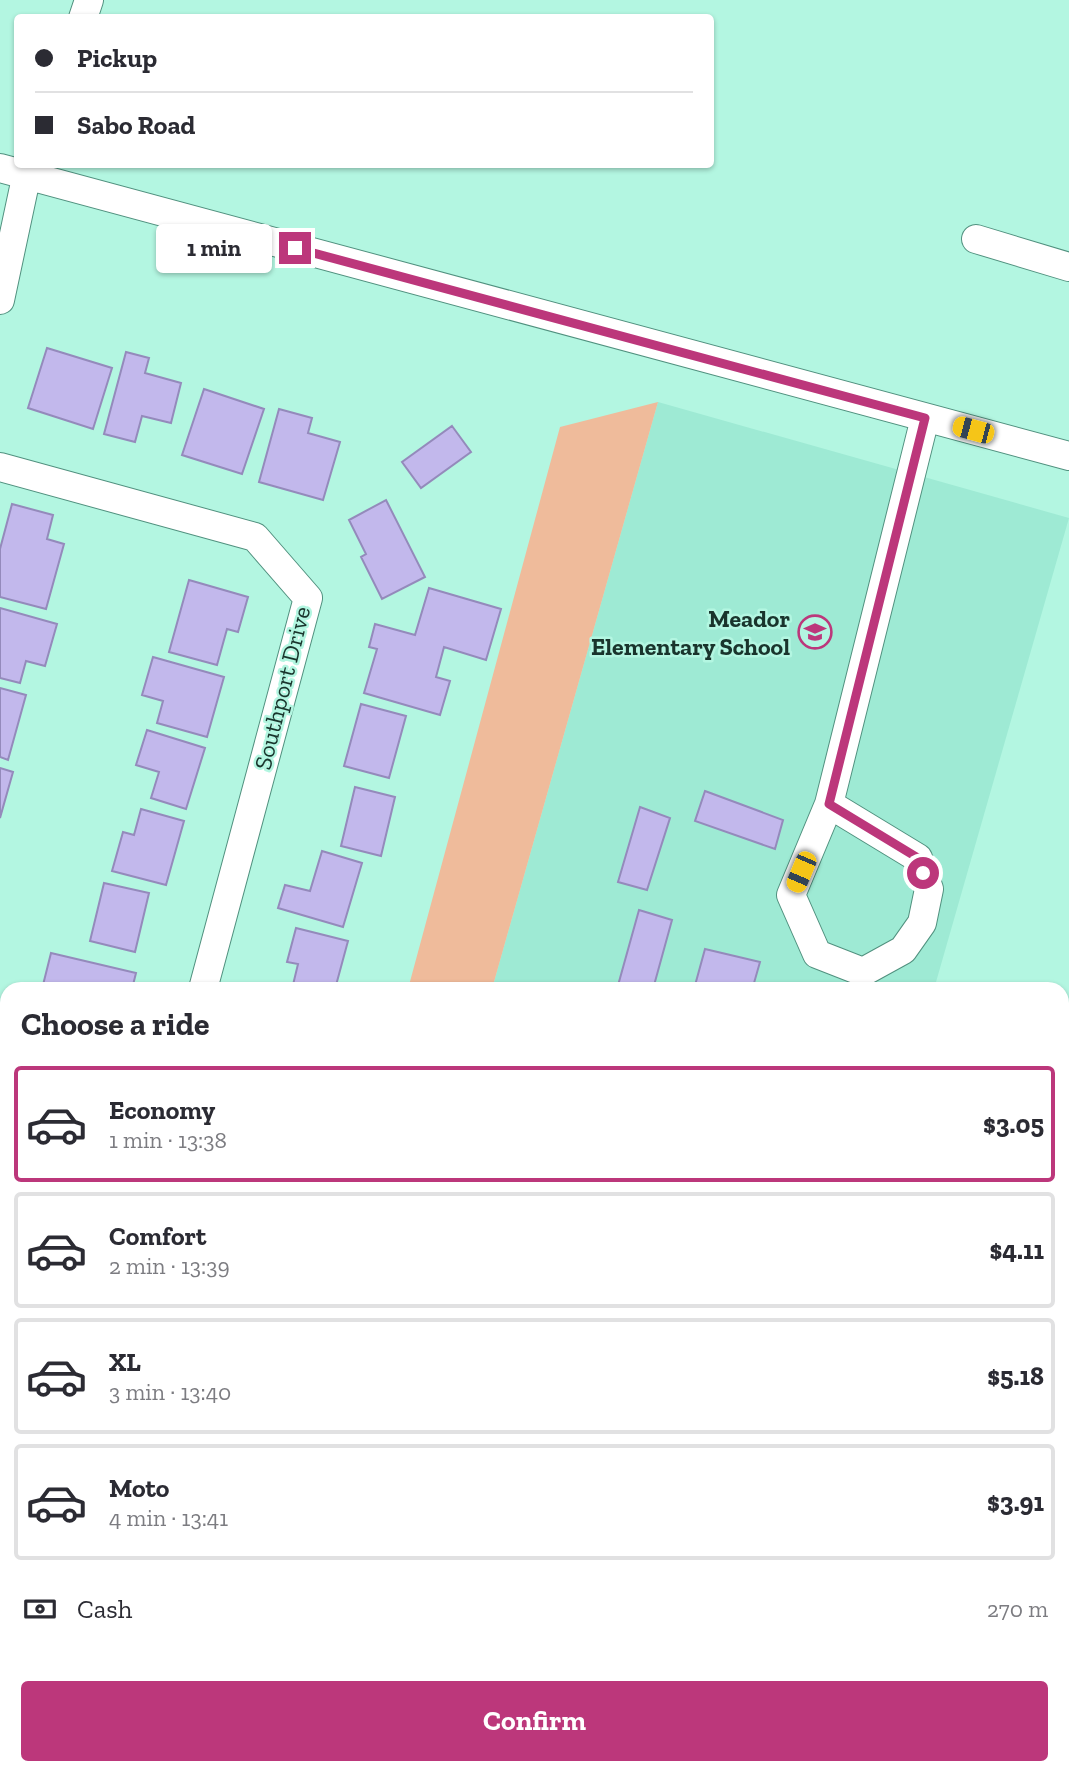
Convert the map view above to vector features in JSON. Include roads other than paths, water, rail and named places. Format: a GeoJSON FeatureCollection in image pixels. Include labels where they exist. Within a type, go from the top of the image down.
{"type":"FeatureCollection","features":[{"type":"Feature","properties":{"kind":"street"},"geometry":{"type":"LineString","coordinates":[[0,300],[18,169],[1069,456]]}},
{"type":"Feature","properties":{"kind":"street"},"geometry":{"type":"LineString","coordinates":[[976,239],[1069,267]]}},
{"type":"Feature","properties":{"kind":"street"},"geometry":{"type":"LineString","coordinates":[[829,804],[918,858],[929,888],[922,923],[903,950],[863,972],[817,954],[791,895],[829,804],[925,418]]}},
{"type":"Feature","properties":{"kind":"street","name":"Southport Drive"},"geometry":{"type":"LineString","coordinates":[[0,467],[255,537],[307,598],[206,982]]}},
{"type":"Feature","properties":{"kind":"place","name":"Meador Elementary School"},"geometry":{"type":"Point","coordinates":[815,632]}}]}
